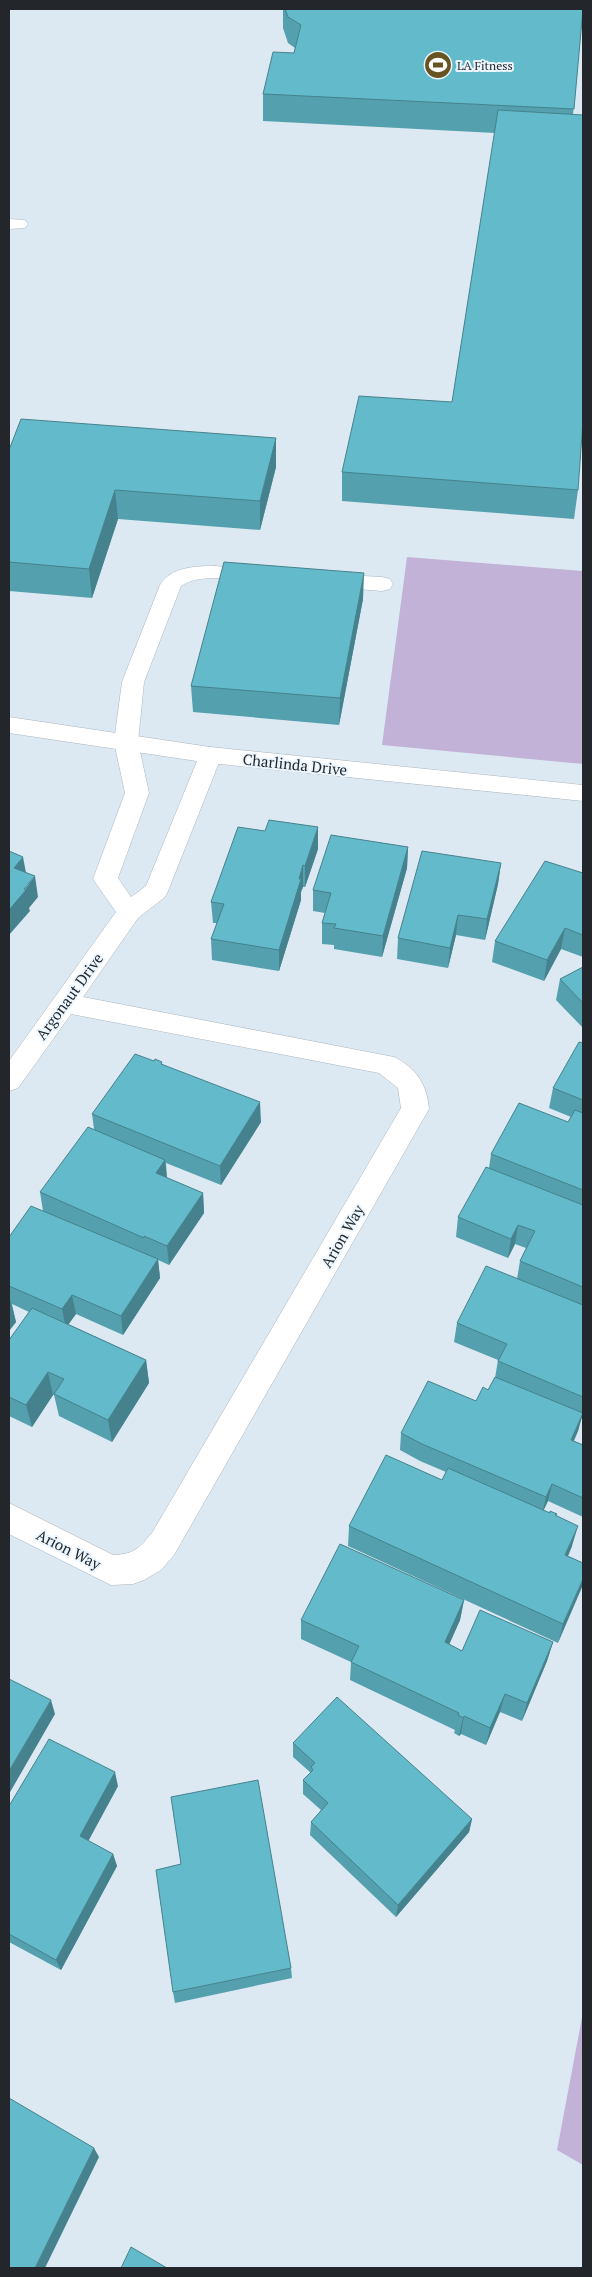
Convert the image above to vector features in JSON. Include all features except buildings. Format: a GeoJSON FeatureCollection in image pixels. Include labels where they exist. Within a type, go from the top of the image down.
{"type":"FeatureCollection","features":[{"type":"Feature","properties":{"kind":"street"},"geometry":{"type":"LineString","coordinates":[[129,912],[105,879],[137,793],[126,742],[133,682],[167,593],[174,580],[185,575],[200,572],[277,577]]}},
{"type":"Feature","properties":{"kind":"street"},"geometry":{"type":"LineString","coordinates":[[306,579],[382,584]]}},
{"type":"Feature","properties":{"kind":"street","name":"Charlinda Drive"},"geometry":{"type":"LineString","coordinates":[[9,725],[210,756],[583,793]]}},
{"type":"Feature","properties":{"kind":"street","name":"Argonaut Drive"},"geometry":{"type":"LineString","coordinates":[[9,1081],[129,912],[156,891],[210,756]]}},
{"type":"Feature","properties":{"kind":"street","name":"Arion Way"},"geometry":{"type":"LineString","coordinates":[[9,1518],[111,1570],[133,1569],[150,1560],[163,1544],[415,1109],[415,1095],[410,1083],[400,1071],[385,1064],[63,1003]]}},
{"type":"Feature","properties":{"kind":"shaded area"},"geometry":{"type":"Polygon","coordinates":[[[407,557],[583,571],[583,764],[382,745],[407,557]]]}},
{"type":"Feature","properties":{"kind":"shaded area"},"geometry":{"type":"Polygon","coordinates":[[[583,2012],[583,2165],[557,2150],[583,2012]]]}},
{"type":"Feature","properties":{"kind":"place","name":"LA Fitness"},"geometry":{"type":"Point","coordinates":[438,65]}}]}
